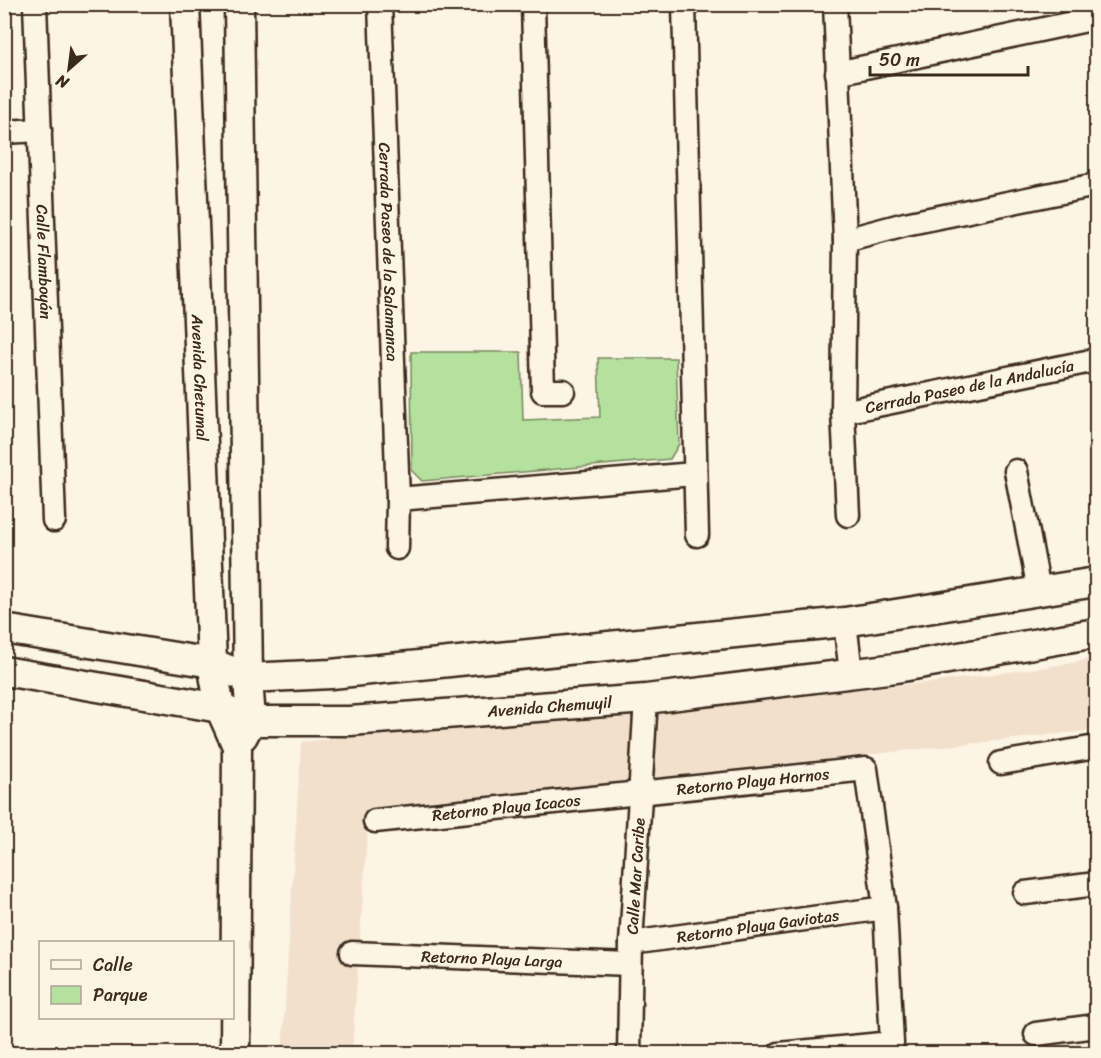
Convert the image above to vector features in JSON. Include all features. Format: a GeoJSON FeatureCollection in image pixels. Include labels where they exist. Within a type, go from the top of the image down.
{"type":"FeatureCollection","features":[{"type":"Feature","properties":{"kind":"main road","name":"Avenida Chetumal"},"geometry":{"type":"LineString","coordinates":[[185,4],[212,663],[220,708],[244,733]]}},
{"type":"Feature","properties":{"kind":"main road","name":"Avenida Chetumal"},"geometry":{"type":"LineString","coordinates":[[235,1053],[244,733],[248,678],[239,4]]}},
{"type":"Feature","properties":{"kind":"main road"},"geometry":{"type":"LineString","coordinates":[[4,629],[212,663],[248,678],[332,674],[845,622],[1096,582]]}},
{"type":"Feature","properties":{"kind":"main road","name":"Avenida Chemuyil"},"geometry":{"type":"LineString","coordinates":[[244,733],[350,721],[646,699],[896,668],[1096,633]]}},
{"type":"Feature","properties":{"kind":"main road"},"geometry":{"type":"LineString","coordinates":[[4,671],[220,708]]}},
{"type":"Feature","properties":{"kind":"street","name":"Calle Flamboyán"},"geometry":{"type":"LineString","coordinates":[[35,4],[54,520]]}},
{"type":"Feature","properties":{"kind":"street","name":"Cerrada Paseo de la Salamanca"},"geometry":{"type":"LineString","coordinates":[[380,4],[398,499],[397,548]]}},
{"type":"Feature","properties":{"kind":"street"},"geometry":{"type":"LineString","coordinates":[[533,4],[543,391],[563,391]]}},
{"type":"Feature","properties":{"kind":"street"},"geometry":{"type":"LineString","coordinates":[[684,4],[697,535]]}},
{"type":"Feature","properties":{"kind":"street","name":"Cerrada Paseo de la Andalucía"},"geometry":{"type":"LineString","coordinates":[[835,4],[845,240],[843,412],[848,515]]}},
{"type":"Feature","properties":{"kind":"street"},"geometry":{"type":"LineString","coordinates":[[837,73],[1096,18]]}},
{"type":"Feature","properties":{"kind":"street"},"geometry":{"type":"LineString","coordinates":[[4,132],[40,130]]}},
{"type":"Feature","properties":{"kind":"street"},"geometry":{"type":"LineString","coordinates":[[845,240],[905,224],[1096,185]]}},
{"type":"Feature","properties":{"kind":"street","name":"Cerrada Paseo de la Andalucía"},"geometry":{"type":"LineString","coordinates":[[843,412],[1096,360]]}},
{"type":"Feature","properties":{"kind":"street"},"geometry":{"type":"LineString","coordinates":[[1016,471],[1039,590]]}},
{"type":"Feature","properties":{"kind":"street"},"geometry":{"type":"LineString","coordinates":[[398,499],[694,474]]}},
{"type":"Feature","properties":{"kind":"street"},"geometry":{"type":"LineString","coordinates":[[845,622],[851,673]]}},
{"type":"Feature","properties":{"kind":"street","name":"Calle Mar Caribe"},"geometry":{"type":"LineString","coordinates":[[629,1053],[630,953],[646,699]]}},
{"type":"Feature","properties":{"kind":"street"},"geometry":{"type":"LineString","coordinates":[[1001,763],[1096,747]]}},
{"type":"Feature","properties":{"kind":"street","name":"Retorno Playa Hornos"},"geometry":{"type":"LineString","coordinates":[[639,794],[866,769],[885,908]]}},
{"type":"Feature","properties":{"kind":"street","name":"Retorno Playa Icacos"},"geometry":{"type":"LineString","coordinates":[[375,822],[639,794]]}},
{"type":"Feature","properties":{"kind":"street"},"geometry":{"type":"LineString","coordinates":[[1025,892],[1096,884]]}},
{"type":"Feature","properties":{"kind":"street"},"geometry":{"type":"LineString","coordinates":[[779,1053],[892,1043],[885,908]]}},
{"type":"Feature","properties":{"kind":"street","name":"Retorno Playa Gaviotas"},"geometry":{"type":"LineString","coordinates":[[630,953],[885,908]]}},
{"type":"Feature","properties":{"kind":"street","name":"Retorno Playa Larga"},"geometry":{"type":"LineString","coordinates":[[352,953],[630,953]]}},
{"type":"Feature","properties":{"kind":"street"},"geometry":{"type":"LineString","coordinates":[[1036,1034],[1096,1026]]}},
{"type":"Feature","properties":{"kind":"shaded area"},"geometry":{"type":"Polygon","coordinates":[[[1096,657],[1096,730],[369,809],[352,1053],[282,1054],[301,742],[660,705],[935,682],[1067,664],[1096,657]]]}},
{"type":"Feature","properties":{"kind":"green space"},"geometry":{"type":"Polygon","coordinates":[[[411,352],[521,352],[523,420],[600,417],[598,358],[676,358],[679,444],[670,459],[422,481],[412,471],[411,352]]]}}]}
